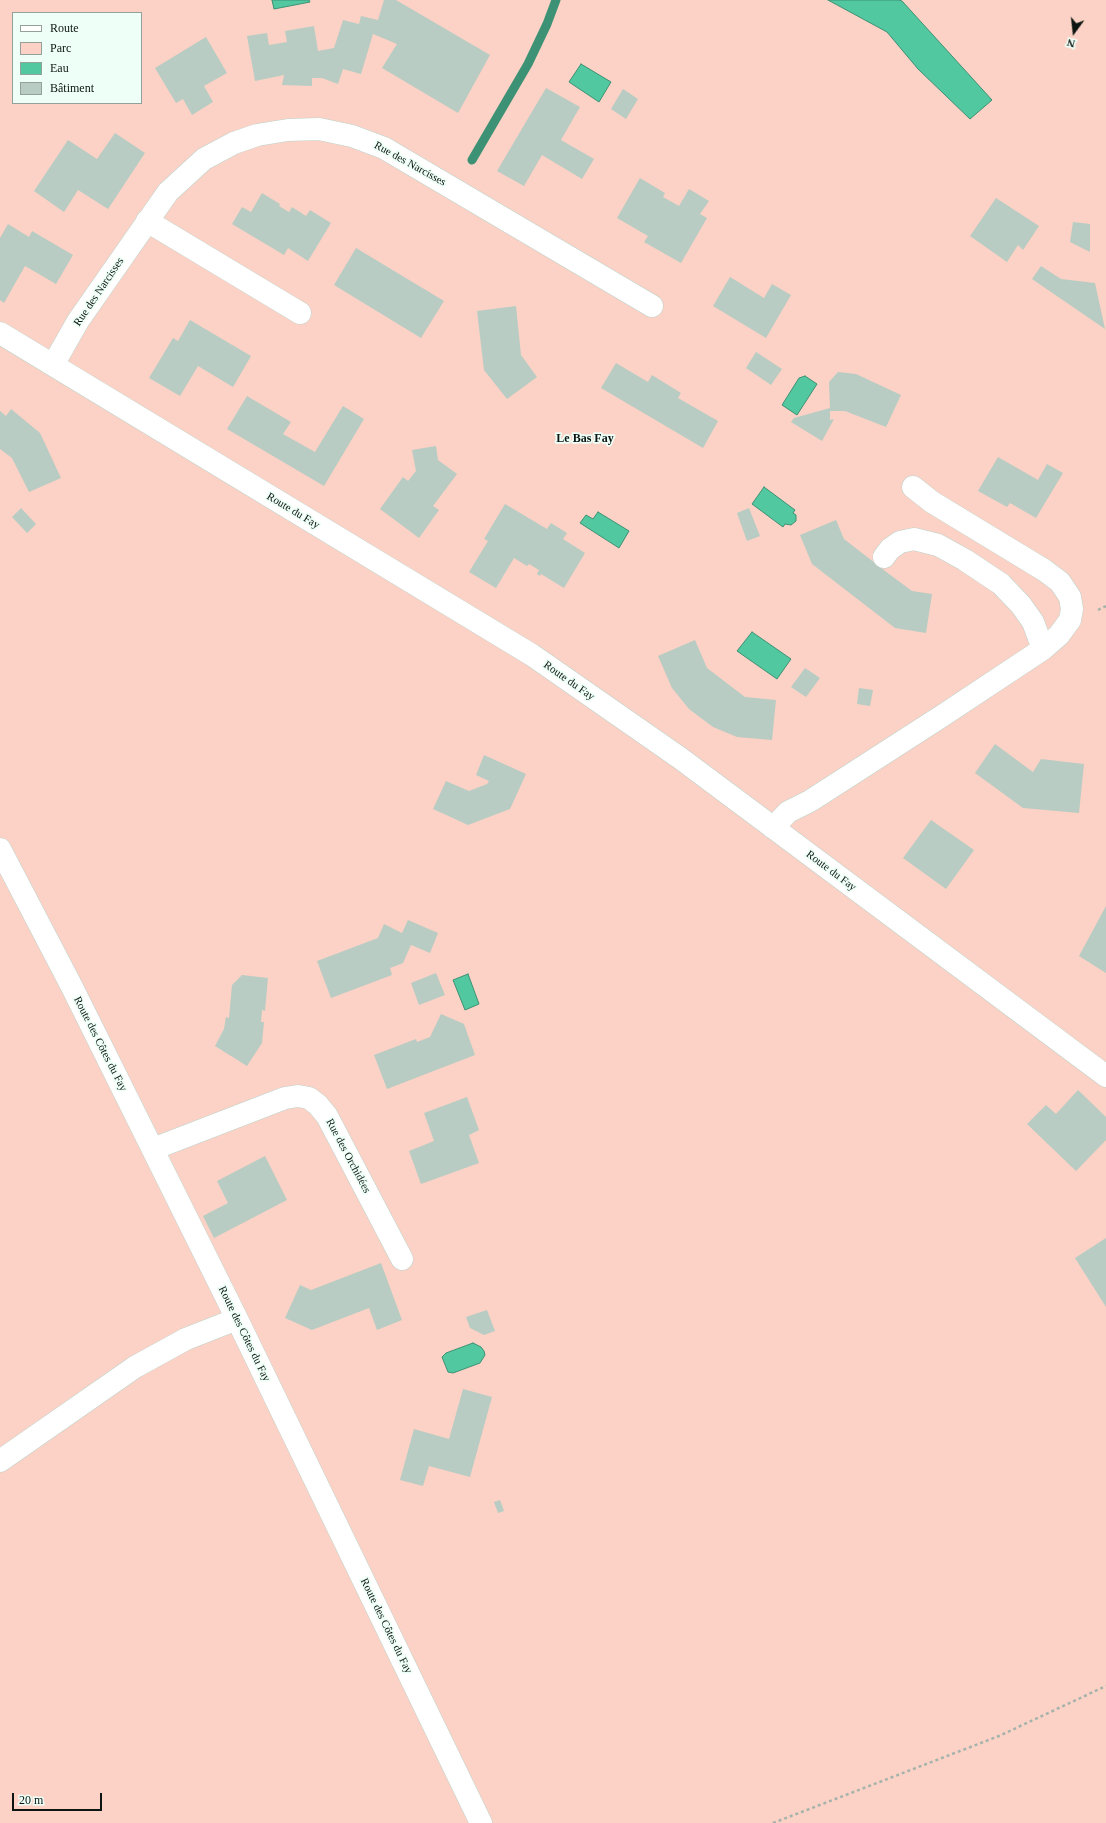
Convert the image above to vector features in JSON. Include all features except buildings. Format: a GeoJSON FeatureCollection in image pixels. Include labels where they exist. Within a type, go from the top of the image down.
{"type":"FeatureCollection","features":[{"type":"Feature","properties":{"kind":"street","name":"Rue des Narcisses"},"geometry":{"type":"LineString","coordinates":[[53,365],[78,321],[168,192],[204,159],[234,143],[257,135],[288,130],[319,130],[352,136],[384,148],[652,306]]}},
{"type":"Feature","properties":{"kind":"street"},"geometry":{"type":"LineString","coordinates":[[147,221],[300,313]]}},
{"type":"Feature","properties":{"kind":"street","name":"Route du Fay"},"geometry":{"type":"LineString","coordinates":[[0,333],[532,655],[680,758],[1106,1076]]}},
{"type":"Feature","properties":{"kind":"street"},"geometry":{"type":"LineString","coordinates":[[773,828],[788,812],[810,801],[1043,649],[1059,635],[1070,620],[1072,609],[1070,597],[1060,582],[1044,570],[932,502],[913,487]]}},
{"type":"Feature","properties":{"kind":"street"},"geometry":{"type":"LineString","coordinates":[[884,557],[890,549],[900,542],[914,539],[938,545],[965,560],[1002,584],[1022,605],[1033,622],[1043,649]]}},
{"type":"Feature","properties":{"kind":"street","name":"Route des Côtes du Fay"},"geometry":{"type":"LineString","coordinates":[[0,849],[72,988],[238,1319],[481,1823]]}},
{"type":"Feature","properties":{"kind":"street","name":"Rue des Orchidées"},"geometry":{"type":"LineString","coordinates":[[152,1149],[285,1098],[298,1096],[309,1098],[318,1105],[327,1116],[402,1259]]}},
{"type":"Feature","properties":{"kind":"street"},"geometry":{"type":"LineString","coordinates":[[0,1461],[135,1367],[186,1339],[238,1319]]}},
{"type":"Feature","properties":{"kind":"path"},"geometry":{"type":"LineString","coordinates":[[773,1823],[999,1736],[1106,1686]]}},
{"type":"Feature","properties":{"kind":"green space"},"geometry":{"type":"Polygon","coordinates":[[[0,0],[1106,0],[1106,1823],[0,1823],[0,0]]]}},
{"type":"Feature","properties":{"kind":"water"},"geometry":{"type":"Polygon","coordinates":[[[272,0],[309,0],[310,2],[274,9],[272,0]]]}},
{"type":"Feature","properties":{"kind":"water"},"geometry":{"type":"Polygon","coordinates":[[[828,0],[902,1],[992,100],[970,119],[918,69],[887,32],[828,0]]]}},
{"type":"Feature","properties":{"kind":"water"},"geometry":{"type":"Polygon","coordinates":[[[581,64],[611,82],[599,102],[569,82],[581,64]]]}},
{"type":"Feature","properties":{"kind":"water"},"geometry":{"type":"Polygon","coordinates":[[[805,376],[817,384],[797,415],[782,405],[799,378],[805,376]]]}},
{"type":"Feature","properties":{"kind":"water"},"geometry":{"type":"Polygon","coordinates":[[[764,487],[795,510],[793,513],[796,515],[796,521],[791,525],[785,524],[783,527],[752,504],[764,487]]]}},
{"type":"Feature","properties":{"kind":"water"},"geometry":{"type":"Polygon","coordinates":[[[598,512],[629,531],[619,548],[580,523],[586,515],[593,519],[598,512]]]}},
{"type":"Feature","properties":{"kind":"water"},"geometry":{"type":"Polygon","coordinates":[[[752,632],[791,659],[777,679],[737,651],[752,632]]]}},
{"type":"Feature","properties":{"kind":"water"},"geometry":{"type":"Polygon","coordinates":[[[468,974],[479,1004],[465,1010],[453,980],[468,974]]]}},
{"type":"Feature","properties":{"kind":"water"},"geometry":{"type":"Polygon","coordinates":[[[473,1343],[481,1347],[484,1351],[485,1355],[480,1363],[453,1373],[448,1372],[442,1357],[446,1353],[473,1343]]]}},
{"type":"Feature","properties":{"kind":"waterway"},"geometry":{"type":"LineString","coordinates":[[472,160],[528,64],[547,24],[556,0]]}},
{"type":"Feature","properties":{"kind":"district","name":"Le Bas Fay"},"geometry":{"type":"Point","coordinates":[585,439]}}]}
